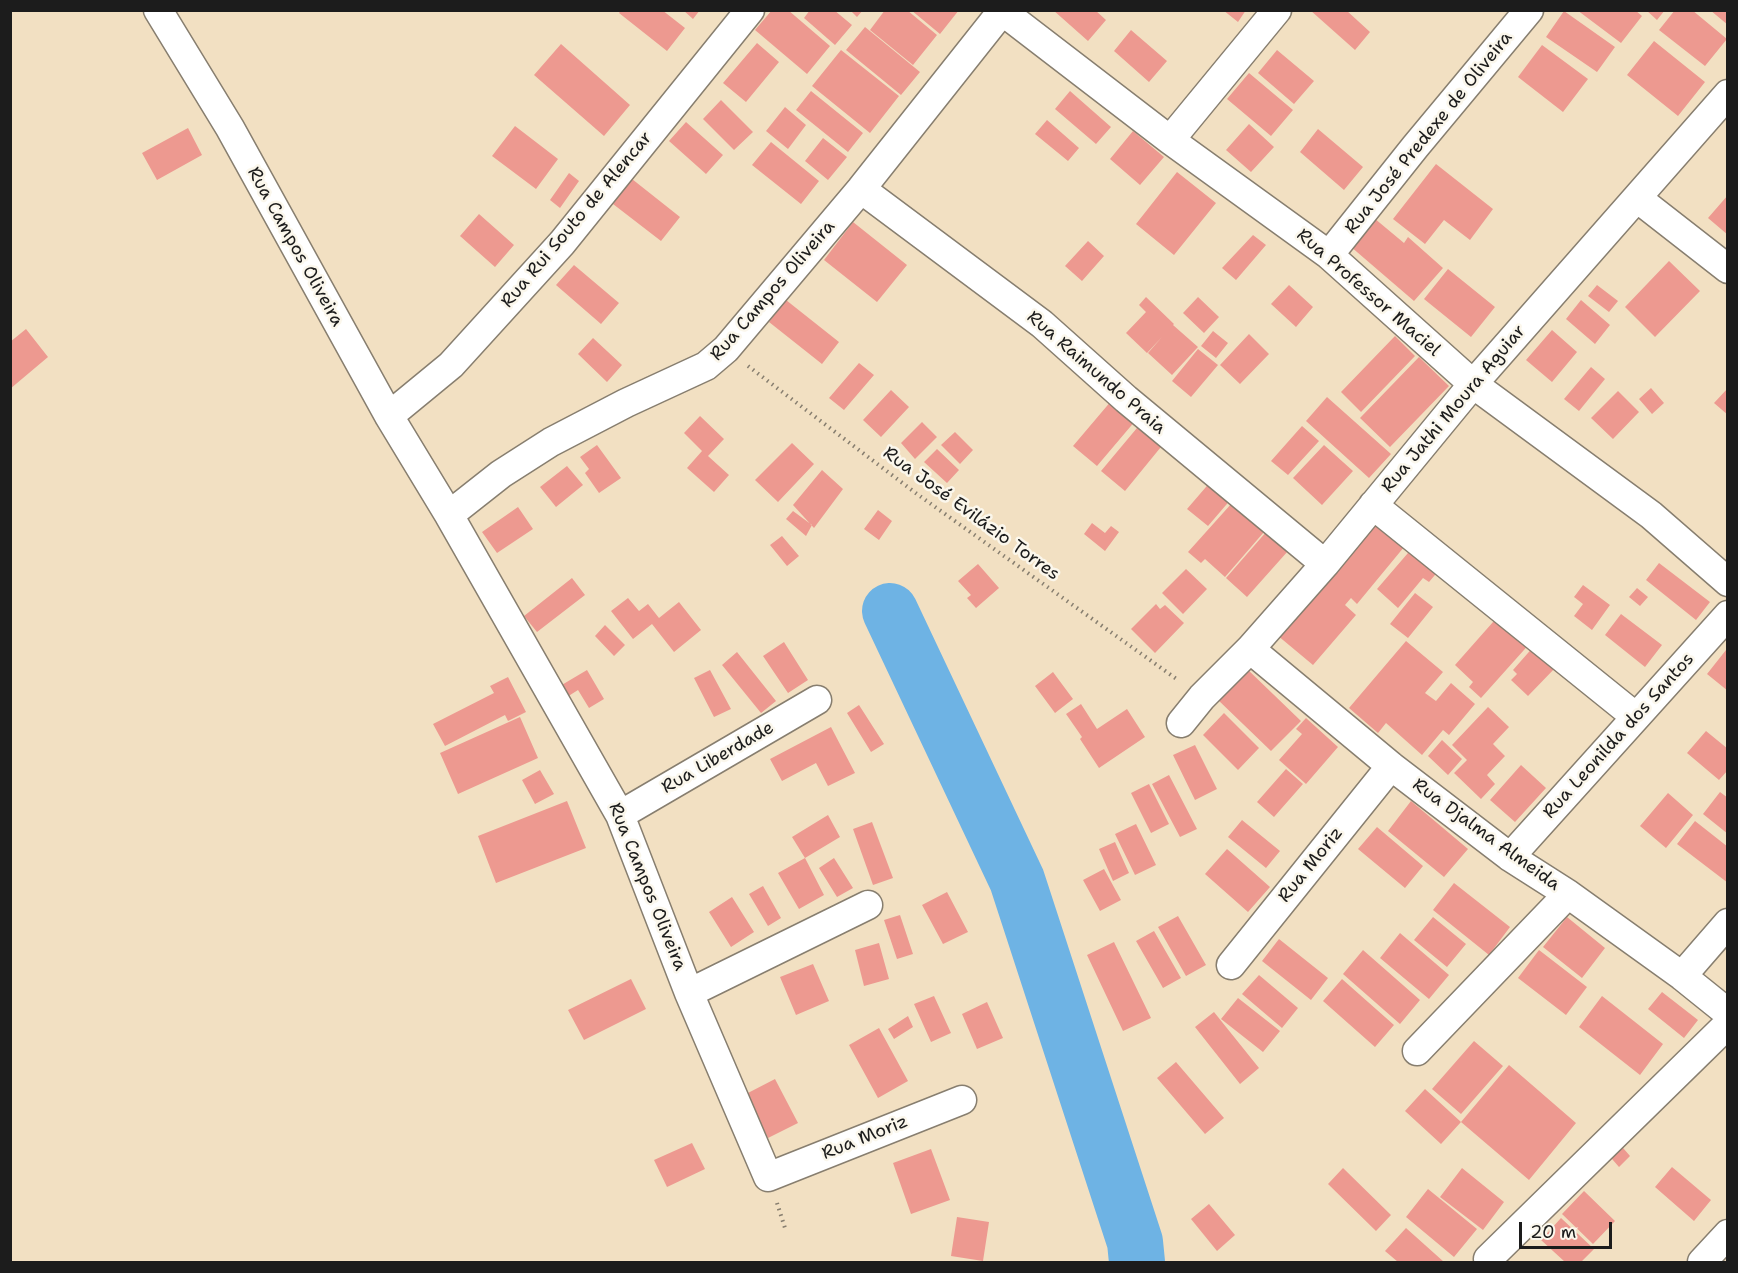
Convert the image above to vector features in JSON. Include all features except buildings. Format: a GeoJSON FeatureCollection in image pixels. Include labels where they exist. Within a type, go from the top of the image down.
{"type":"FeatureCollection","features":[{"type":"Feature","properties":{"kind":"street","name":"Rua Campos Oliveira"},"geometry":{"type":"LineString","coordinates":[[158,10],[230,128],[389,416],[449,515],[620,814],[689,993],[768,1177]]}},
{"type":"Feature","properties":{"kind":"street","name":"Rua Rui Souto de Alencar"},"geometry":{"type":"LineString","coordinates":[[389,416],[451,365],[562,243],[750,10]]}},
{"type":"Feature","properties":{"kind":"street"},"geometry":{"type":"LineString","coordinates":[[1170,140],[1277,10]]}},
{"type":"Feature","properties":{"kind":"street","name":"Rua José Predexe de Oliveira"},"geometry":{"type":"LineString","coordinates":[[1329,255],[1414,147],[1530,10]]}},
{"type":"Feature","properties":{"kind":"street","name":"Rua Campos Oliveira"},"geometry":{"type":"LineString","coordinates":[[449,515],[501,474],[551,442],[626,403],[706,366],[726,349],[861,189],[1003,11]]}},
{"type":"Feature","properties":{"kind":"street","name":"Rua Professor Maciel"},"geometry":{"type":"LineString","coordinates":[[1003,11],[1170,140],[1329,255],[1473,384],[1651,515],[1728,582]]}},
{"type":"Feature","properties":{"kind":"street","name":"Rua Jathi Moura Aguiar"},"geometry":{"type":"LineString","coordinates":[[1181,723],[1202,697],[1250,649],[1324,564],[1473,384],[1728,94]]}},
{"type":"Feature","properties":{"kind":"street","name":"Rua Raimundo Praia"},"geometry":{"type":"LineString","coordinates":[[861,189],[1042,324],[1126,399],[1324,564]]}},
{"type":"Feature","properties":{"kind":"street"},"geometry":{"type":"LineString","coordinates":[[1637,198],[1728,269]]}},
{"type":"Feature","properties":{"kind":"street"},"geometry":{"type":"LineString","coordinates":[[1373,505],[1636,717]]}},
{"type":"Feature","properties":{"kind":"street","name":"Rua Leonilda dos Santos"},"geometry":{"type":"LineString","coordinates":[[1510,857],[1728,615]]}},
{"type":"Feature","properties":{"kind":"street","name":"Rua Djalma Almeida"},"geometry":{"type":"LineString","coordinates":[[1250,649],[1391,766],[1510,857],[1568,894],[1682,976],[1728,1013]]}},
{"type":"Feature","properties":{"kind":"street","name":"Rua Liberdade"},"geometry":{"type":"LineString","coordinates":[[620,814],[817,700]]}},
{"type":"Feature","properties":{"kind":"street","name":"Rua Moriz"},"geometry":{"type":"LineString","coordinates":[[1231,965],[1391,766]]}},
{"type":"Feature","properties":{"kind":"street"},"geometry":{"type":"LineString","coordinates":[[1417,1051],[1568,894]]}},
{"type":"Feature","properties":{"kind":"street"},"geometry":{"type":"LineString","coordinates":[[689,993],[868,905]]}},
{"type":"Feature","properties":{"kind":"street"},"geometry":{"type":"LineString","coordinates":[[1682,976],[1728,923]]}},
{"type":"Feature","properties":{"kind":"street"},"geometry":{"type":"LineString","coordinates":[[1488,1259],[1728,1024]]}},
{"type":"Feature","properties":{"kind":"street","name":"Rua Moriz"},"geometry":{"type":"LineString","coordinates":[[768,1177],[962,1100]]}},
{"type":"Feature","properties":{"kind":"street"},"geometry":{"type":"LineString","coordinates":[[1702,1263],[1728,1234]]}},
{"type":"Feature","properties":{"kind":"path","name":"Rua José Evilázio Torres"},"geometry":{"type":"LineString","coordinates":[[726,349],[917,494],[1202,697]]}},
{"type":"Feature","properties":{"kind":"waterway"},"geometry":{"type":"LineString","coordinates":[[890,611],[1017,880],[1135,1242],[1137,1262]]}}]}
